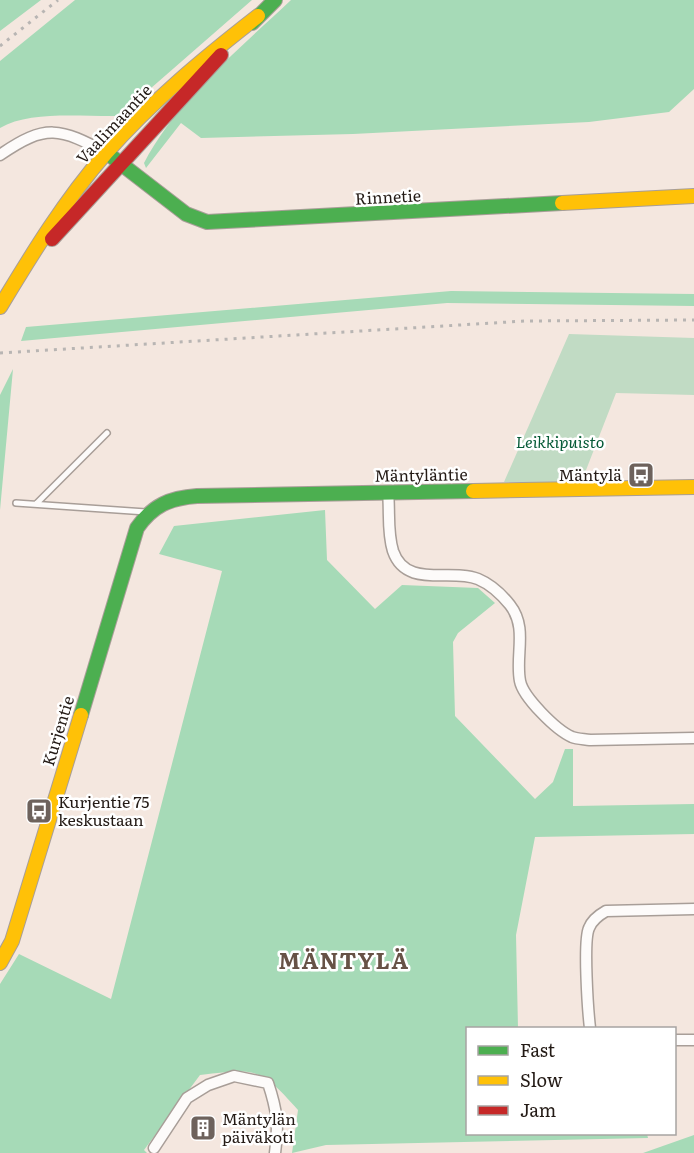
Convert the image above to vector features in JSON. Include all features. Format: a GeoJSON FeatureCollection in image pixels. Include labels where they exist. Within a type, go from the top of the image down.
{"type":"FeatureCollection","features":[{"type":"Feature","properties":{"kind":"street","name":"Vaalimaantie"},"geometry":{"type":"LineString","coordinates":[[18,277],[120,162],[275,0]]}},
{"type":"Feature","properties":{"kind":"street","name":"Vaalimaantie"},"geometry":{"type":"LineString","coordinates":[[0,307],[65,205],[107,153],[190,70],[258,16]]}},
{"type":"Feature","properties":{"kind":"street"},"geometry":{"type":"LineString","coordinates":[[0,155],[37,133],[51,132],[75,136],[107,153]]}},
{"type":"Feature","properties":{"kind":"street","name":"Rinnetie"},"geometry":{"type":"LineString","coordinates":[[107,153],[186,214],[207,222],[694,196]]}},
{"type":"Feature","properties":{"kind":"street","name":"Mäntyläntie"},"geometry":{"type":"LineString","coordinates":[[149,511],[174,497],[197,495],[694,487]]}},
{"type":"Feature","properties":{"kind":"street"},"geometry":{"type":"LineString","coordinates":[[388,492],[390,537],[394,554],[405,568],[418,575],[479,579],[511,606],[520,625],[520,682],[527,695],[559,729],[573,737],[590,740],[694,738]]}},
{"type":"Feature","properties":{"kind":"street","name":"Kurjentie"},"geometry":{"type":"LineString","coordinates":[[0,963],[12,941],[137,528],[149,511]]}},
{"type":"Feature","properties":{"kind":"street"},"geometry":{"type":"LineString","coordinates":[[590,1027],[587,1004],[588,928],[596,918],[606,911],[694,909]]}},
{"type":"Feature","properties":{"kind":"street"},"geometry":{"type":"LineString","coordinates":[[676,1040],[694,1040]]}},
{"type":"Feature","properties":{"kind":"street"},"geometry":{"type":"LineString","coordinates":[[154,1148],[187,1098],[208,1085],[234,1076],[268,1083],[277,1107],[278,1133],[275,1153]]}},
{"type":"Feature","properties":{"kind":"lane"},"geometry":{"type":"LineString","coordinates":[[36,504],[107,433]]}},
{"type":"Feature","properties":{"kind":"lane"},"geometry":{"type":"LineString","coordinates":[[16,503],[149,511]]}},
{"type":"Feature","properties":{"kind":"green space"},"geometry":{"type":"Polygon","coordinates":[[[0,0],[41,0],[0,31],[0,0]]]}},
{"type":"Feature","properties":{"kind":"green space"},"geometry":{"type":"Polygon","coordinates":[[[75,0],[252,0],[119,116],[42,117],[12,122],[0,128],[0,61],[75,0]]]}},
{"type":"Feature","properties":{"kind":"green space"},"geometry":{"type":"Polygon","coordinates":[[[291,0],[694,0],[694,89],[669,112],[589,122],[353,134],[201,138],[181,123],[146,168],[144,163],[157,140],[191,97],[210,76],[291,0]]]}},
{"type":"Feature","properties":{"kind":"green space"},"geometry":{"type":"Polygon","coordinates":[[[451,291],[694,294],[694,306],[447,303],[21,341],[26,327],[451,291]]]}},
{"type":"Feature","properties":{"kind":"green space","name":"Leikkipuisto"},"geometry":{"type":"Polygon","coordinates":[[[569,334],[694,338],[694,395],[616,393],[581,483],[504,482],[569,334]]]}},
{"type":"Feature","properties":{"kind":"green space"},"geometry":{"type":"Polygon","coordinates":[[[13,369],[0,510],[0,395],[13,369]]]}},
{"type":"Feature","properties":{"kind":"green space"},"geometry":{"type":"Polygon","coordinates":[[[325,510],[327,560],[375,609],[402,585],[478,588],[495,603],[458,633],[453,642],[455,716],[535,799],[553,782],[565,749],[573,749],[573,806],[694,804],[694,834],[535,837],[516,935],[518,1027],[466,1027],[466,1135],[647,1135],[648,1138],[326,1145],[292,1153],[298,1110],[265,1078],[246,1072],[234,1072],[200,1075],[144,1150],[147,1153],[0,1153],[0,984],[19,954],[111,999],[222,571],[159,554],[174,526],[325,510]]]}},
{"type":"Feature","properties":{"kind":"green space"},"geometry":{"type":"Polygon","coordinates":[[[694,1135],[694,1153],[643,1153],[694,1135]]]}},
{"type":"Feature","properties":{"kind":"railway"},"geometry":{"type":"LineString","coordinates":[[0,46],[58,0]]}},
{"type":"Feature","properties":{"kind":"railway"},"geometry":{"type":"LineString","coordinates":[[0,353],[525,321],[694,320]]}},
{"type":"Feature","properties":{"kind":"traffic: fast"},"geometry":{"type":"LineString","coordinates":[[252,23],[275,0]]}},
{"type":"Feature","properties":{"kind":"traffic: fast"},"geometry":{"type":"LineString","coordinates":[[107,153],[186,214],[207,222],[562,203]]}},
{"type":"Feature","properties":{"kind":"traffic: fast"},"geometry":{"type":"LineString","coordinates":[[81,715],[137,528],[156,508],[170,501],[197,496],[473,491]]}},
{"type":"Feature","properties":{"kind":"traffic: slow"},"geometry":{"type":"LineString","coordinates":[[0,307],[63,208],[106,153],[179,81],[258,16]]}},
{"type":"Feature","properties":{"kind":"traffic: slow"},"geometry":{"type":"LineString","coordinates":[[562,203],[694,196]]}},
{"type":"Feature","properties":{"kind":"traffic: slow"},"geometry":{"type":"LineString","coordinates":[[473,491],[694,487]]}},
{"type":"Feature","properties":{"kind":"traffic: slow"},"geometry":{"type":"LineString","coordinates":[[0,963],[12,941],[81,715]]}},
{"type":"Feature","properties":{"kind":"traffic: jam"},"geometry":{"type":"LineString","coordinates":[[52,239],[221,55]]}},
{"type":"Feature","properties":{"kind":"place","name":"Mäntylä"},"geometry":{"type":"Point","coordinates":[641,475]}},
{"type":"Feature","properties":{"kind":"place","name":"Kurjentie 75 keskustaan"},"geometry":{"type":"Point","coordinates":[39,811]}},
{"type":"Feature","properties":{"kind":"place","name":"Mäntylän päiväkoti"},"geometry":{"type":"Point","coordinates":[203,1128]}},
{"type":"Feature","properties":{"kind":"district","name":"MÄNTYLÄ"},"geometry":{"type":"Point","coordinates":[344,961]}}]}
